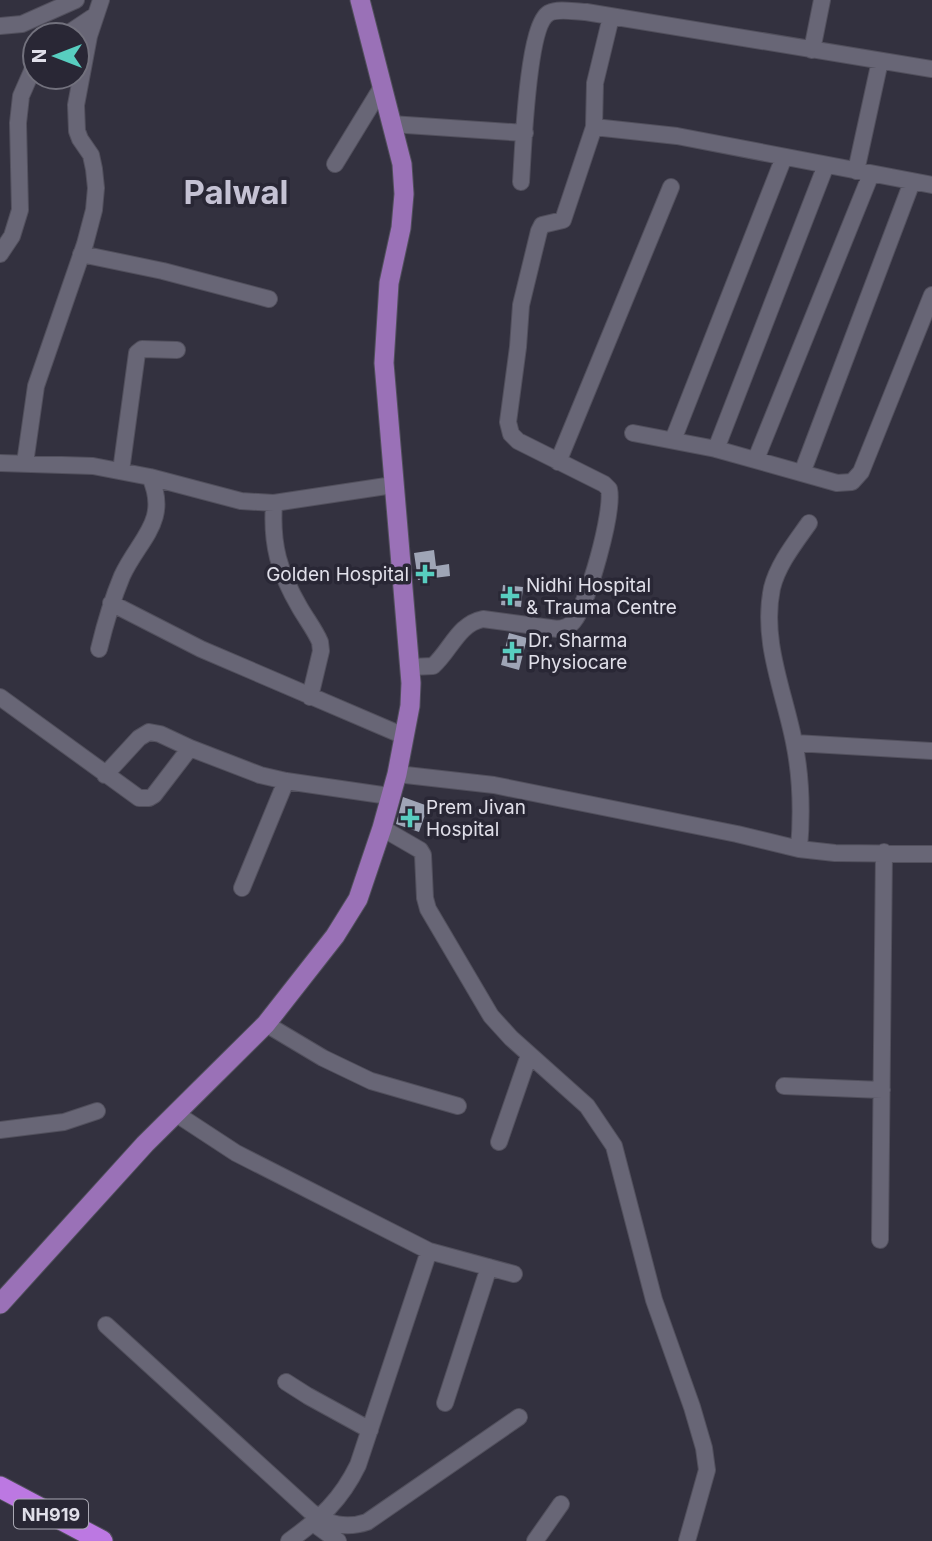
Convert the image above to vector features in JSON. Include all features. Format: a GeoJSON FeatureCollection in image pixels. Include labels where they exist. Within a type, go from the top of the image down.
{"type":"FeatureCollection","features":[{"type":"Feature","properties":{"kind":"highway","name":"NH919"},"geometry":{"type":"LineString","coordinates":[[0,1487],[102,1541]]}},
{"type":"Feature","properties":{"kind":"main road"},"geometry":{"type":"LineString","coordinates":[[0,1304],[145,1144],[266,1024],[335,936],[358,899],[397,774],[410,706],[411,667],[384,363],[389,283],[401,228],[404,194],[402,164],[360,0]]}},
{"type":"Feature","properties":{"kind":"street"},"geometry":{"type":"LineString","coordinates":[[0,26],[22,24],[76,0]]}},
{"type":"Feature","properties":{"kind":"street"},"geometry":{"type":"LineString","coordinates":[[812,50],[822,0]]}},
{"type":"Feature","properties":{"kind":"street"},"geometry":{"type":"LineString","coordinates":[[521,182],[532,48],[542,20],[547,14],[587,6],[611,16],[932,69]]}},
{"type":"Feature","properties":{"kind":"street"},"geometry":{"type":"LineString","coordinates":[[82,21],[98,7]]}},
{"type":"Feature","properties":{"kind":"street"},"geometry":{"type":"LineString","coordinates":[[25,463],[36,386],[89,229],[96,188],[91,155],[77,131],[76,105],[85,53],[98,7]]}},
{"type":"Feature","properties":{"kind":"street"},"geometry":{"type":"LineString","coordinates":[[411,667],[433,666],[470,622],[483,619],[558,629],[571,625],[590,584],[610,495],[609,489],[604,484],[537,452],[511,434],[508,422],[521,305],[539,231],[542,225],[563,220],[594,127],[595,83],[611,16]]}},
{"type":"Feature","properties":{"kind":"street"},"geometry":{"type":"LineString","coordinates":[[756,459],[864,173],[880,61]]}},
{"type":"Feature","properties":{"kind":"street"},"geometry":{"type":"LineString","coordinates":[[335,163],[382,87]]}},
{"type":"Feature","properties":{"kind":"street"},"geometry":{"type":"LineString","coordinates":[[0,254],[12,236],[20,211],[18,123],[23,91]]}},
{"type":"Feature","properties":{"kind":"street"},"geometry":{"type":"LineString","coordinates":[[391,124],[525,133]]}},
{"type":"Feature","properties":{"kind":"street"},"geometry":{"type":"LineString","coordinates":[[594,127],[677,136],[932,185]]}},
{"type":"Feature","properties":{"kind":"street"},"geometry":{"type":"LineString","coordinates":[[673,440],[784,157]]}},
{"type":"Feature","properties":{"kind":"street"},"geometry":{"type":"LineString","coordinates":[[716,449],[826,165]]}},
{"type":"Feature","properties":{"kind":"street"},"geometry":{"type":"LineString","coordinates":[[802,473],[912,182]]}},
{"type":"Feature","properties":{"kind":"street"},"geometry":{"type":"LineString","coordinates":[[558,462],[671,187]]}},
{"type":"Feature","properties":{"kind":"street"},"geometry":{"type":"LineString","coordinates":[[81,254],[163,271],[269,299]]}},
{"type":"Feature","properties":{"kind":"street"},"geometry":{"type":"LineString","coordinates":[[633,433],[716,449],[837,483],[852,482],[857,479],[932,295]]}},
{"type":"Feature","properties":{"kind":"street"},"geometry":{"type":"LineString","coordinates":[[121,471],[137,353],[142,349],[177,350]]}},
{"type":"Feature","properties":{"kind":"street"},"geometry":{"type":"LineString","coordinates":[[0,463],[93,466],[150,477],[241,501],[274,503],[393,485]]}},
{"type":"Feature","properties":{"kind":"street"},"geometry":{"type":"LineString","coordinates":[[99,649],[111,603],[124,572],[155,521],[157,492],[150,477]]}},
{"type":"Feature","properties":{"kind":"street"},"geometry":{"type":"LineString","coordinates":[[274,503],[274,547],[283,574],[320,642],[321,651],[310,697]]}},
{"type":"Feature","properties":{"kind":"street"},"geometry":{"type":"LineString","coordinates":[[799,849],[802,818],[795,743],[772,653],[769,616],[776,578],[783,562],[809,523]]}},
{"type":"Feature","properties":{"kind":"street"},"geometry":{"type":"LineString","coordinates":[[111,603],[201,649],[404,736]]}},
{"type":"Feature","properties":{"kind":"street"},"geometry":{"type":"LineString","coordinates":[[0,697],[139,799],[149,798],[190,748]]}},
{"type":"Feature","properties":{"kind":"street"},"geometry":{"type":"LineString","coordinates":[[105,775],[139,738],[149,732],[156,732],[260,775],[389,796]]}},
{"type":"Feature","properties":{"kind":"street"},"geometry":{"type":"LineString","coordinates":[[795,743],[932,751]]}},
{"type":"Feature","properties":{"kind":"street"},"geometry":{"type":"LineString","coordinates":[[397,774],[495,785],[799,849],[835,853],[932,854]]}},
{"type":"Feature","properties":{"kind":"street"},"geometry":{"type":"LineString","coordinates":[[242,888],[286,781]]}},
{"type":"Feature","properties":{"kind":"street"},"geometry":{"type":"LineString","coordinates":[[382,828],[420,850],[423,855],[428,909],[491,1016],[529,1055],[587,1106],[614,1146],[654,1300],[704,1448],[707,1470],[687,1541]]}},
{"type":"Feature","properties":{"kind":"street"},"geometry":{"type":"LineString","coordinates":[[880,1240],[884,852]]}},
{"type":"Feature","properties":{"kind":"street"},"geometry":{"type":"LineString","coordinates":[[266,1024],[323,1058],[371,1081],[458,1106]]}},
{"type":"Feature","properties":{"kind":"street"},"geometry":{"type":"LineString","coordinates":[[499,1142],[529,1055]]}},
{"type":"Feature","properties":{"kind":"street"},"geometry":{"type":"LineString","coordinates":[[784,1086],[882,1090]]}},
{"type":"Feature","properties":{"kind":"street"},"geometry":{"type":"LineString","coordinates":[[0,1129],[64,1122],[97,1111]]}},
{"type":"Feature","properties":{"kind":"street"},"geometry":{"type":"LineString","coordinates":[[175,1113],[236,1153],[429,1251],[514,1273]]}},
{"type":"Feature","properties":{"kind":"street"},"geometry":{"type":"LineString","coordinates":[[289,1541],[316,1520],[347,1489],[358,1465],[429,1251]]}},
{"type":"Feature","properties":{"kind":"street"},"geometry":{"type":"LineString","coordinates":[[445,1403],[489,1267]]}},
{"type":"Feature","properties":{"kind":"street"},"geometry":{"type":"LineString","coordinates":[[106,1325],[338,1541]]}},
{"type":"Feature","properties":{"kind":"street"},"geometry":{"type":"LineString","coordinates":[[286,1382],[370,1430]]}},
{"type":"Feature","properties":{"kind":"street"},"geometry":{"type":"LineString","coordinates":[[316,1520],[339,1526],[354,1526],[367,1522],[519,1417]]}},
{"type":"Feature","properties":{"kind":"street"},"geometry":{"type":"LineString","coordinates":[[535,1541],[561,1504]]}},
{"type":"Feature","properties":{"kind":"building"},"geometry":{"type":"Polygon","coordinates":[[[434,550],[436,566],[449,564],[450,576],[418,580],[414,553],[434,550]]]}},
{"type":"Feature","properties":{"kind":"building"},"geometry":{"type":"Polygon","coordinates":[[[503,585],[523,587],[521,607],[501,605],[503,585]]]}},
{"type":"Feature","properties":{"kind":"building"},"geometry":{"type":"Polygon","coordinates":[[[509,633],[527,638],[519,670],[501,665],[509,633]]]}},
{"type":"Feature","properties":{"kind":"building"},"geometry":{"type":"Polygon","coordinates":[[[403,797],[428,806],[419,832],[396,824],[403,797]]]}},
{"type":"Feature","properties":{"kind":"place","name":"Golden Hospital"},"geometry":{"type":"Point","coordinates":[425,574]}},
{"type":"Feature","properties":{"kind":"place","name":"Nidhi Hospital & Trauma Centre"},"geometry":{"type":"Point","coordinates":[510,596]}},
{"type":"Feature","properties":{"kind":"place","name":"Dr. Sharma Physiocare"},"geometry":{"type":"Point","coordinates":[512,651]}},
{"type":"Feature","properties":{"kind":"place","name":"Prem Jivan Hospital"},"geometry":{"type":"Point","coordinates":[410,818]}},
{"type":"Feature","properties":{"kind":"district","name":"Palwal"},"geometry":{"type":"Point","coordinates":[236,192]}}]}
